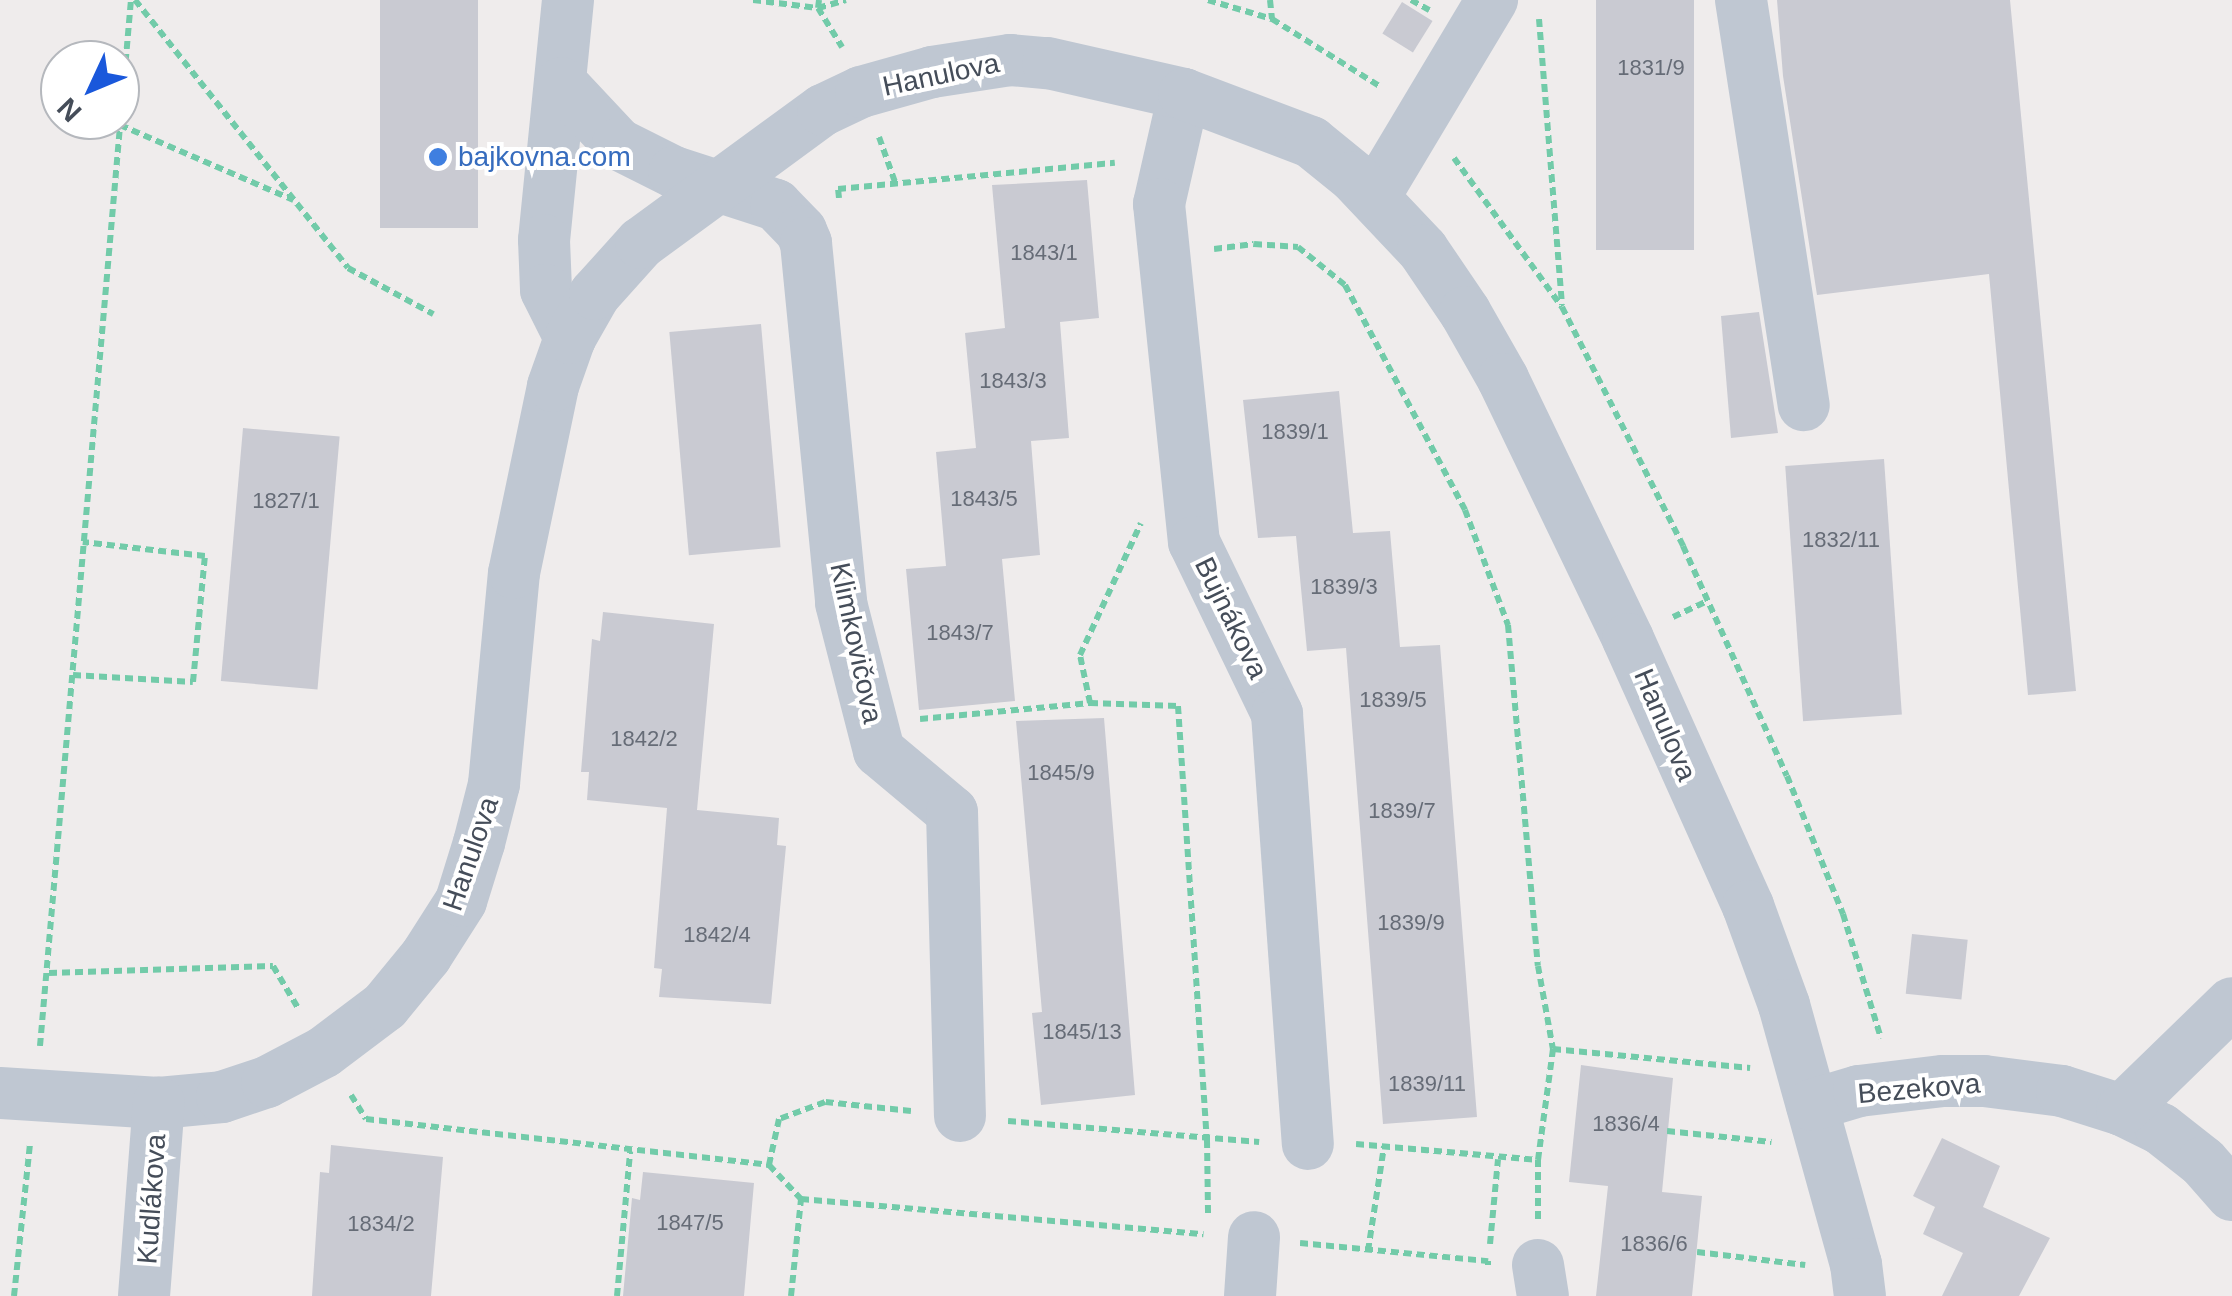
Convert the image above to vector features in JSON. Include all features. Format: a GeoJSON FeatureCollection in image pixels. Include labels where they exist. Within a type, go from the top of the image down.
{"type":"FeatureCollection","features":[{"type":"Feature","properties":{"kind":"street"},"geometry":{"type":"LineString","coordinates":[[568,0],[544,240],[546,290],[570,338]]}},
{"type":"Feature","properties":{"kind":"street"},"geometry":{"type":"LineString","coordinates":[[1374,197],[1492,0]]}},
{"type":"Feature","properties":{"kind":"street"},"geometry":{"type":"LineString","coordinates":[[1741,0],[1804,404]]}},
{"type":"Feature","properties":{"kind":"street","name":"Hanulova"},"geometry":{"type":"LineString","coordinates":[[17,1095],[159,1102],[244,1090],[324,1052],[385,1006],[426,956],[462,900],[494,784],[514,573],[553,386],[570,338],[595,294],[642,244],[823,110],[862,92],[932,72],[1010,60],[1083,68],[1184,94],[1311,142],[1374,197],[1423,250],[1465,312],[1511,396],[1628,639],[1748,906],[1784,1005],[1856,1264],[1860,1296]]}},
{"type":"Feature","properties":{"kind":"street","name":"Klimkovičova"},"geometry":{"type":"LineString","coordinates":[[561,83],[618,144],[660,166],[723,184],[776,205],[801,231],[806,243],[841,603],[878,751],[952,812],[960,1116]]}},
{"type":"Feature","properties":{"kind":"street","name":"Bujnákova"},"geometry":{"type":"LineString","coordinates":[[1184,94],[1159,204],[1194,542],[1277,714],[1308,1144]]}},
{"type":"Feature","properties":{"kind":"street"},"geometry":{"type":"LineString","coordinates":[[2122,1110],[2232,1003]]}},
{"type":"Feature","properties":{"kind":"street","name":"Bezekova"},"geometry":{"type":"LineString","coordinates":[[1812,1105],[1858,1091],[1984,1081],[2062,1091],[2122,1110],[2161,1130],[2203,1162],[2232,1196]]}},
{"type":"Feature","properties":{"kind":"street","name":"Kudlákova"},"geometry":{"type":"LineString","coordinates":[[144,1296],[159,1102]]}},
{"type":"Feature","properties":{"kind":"street"},"geometry":{"type":"LineString","coordinates":[[1250,1296],[1254,1237]]}},
{"type":"Feature","properties":{"kind":"path"},"geometry":{"type":"LineString","coordinates":[[129,40],[133,0]]}},
{"type":"Feature","properties":{"kind":"path"},"geometry":{"type":"LineString","coordinates":[[133,0],[348,268],[434,314]]}},
{"type":"Feature","properties":{"kind":"path"},"geometry":{"type":"LineString","coordinates":[[753,0],[819,4],[846,0]]}},
{"type":"Feature","properties":{"kind":"path"},"geometry":{"type":"LineString","coordinates":[[1208,0],[1272,19],[1396,96],[1421,118],[1562,307],[1682,546],[1788,776],[1843,914],[1897,1087]]}},
{"type":"Feature","properties":{"kind":"path"},"geometry":{"type":"LineString","coordinates":[[1270,0],[1272,19]]}},
{"type":"Feature","properties":{"kind":"path"},"geometry":{"type":"LineString","coordinates":[[1538,0],[1562,307]]}},
{"type":"Feature","properties":{"kind":"path"},"geometry":{"type":"LineString","coordinates":[[819,4],[849,59]]}},
{"type":"Feature","properties":{"kind":"path"},"geometry":{"type":"LineString","coordinates":[[878,133],[895,182]]}},
{"type":"Feature","properties":{"kind":"path"},"geometry":{"type":"LineString","coordinates":[[140,134],[294,200]]}},
{"type":"Feature","properties":{"kind":"path"},"geometry":{"type":"LineString","coordinates":[[14,1296],[17,1095],[49,972],[119,140]]}},
{"type":"Feature","properties":{"kind":"path"},"geometry":{"type":"LineString","coordinates":[[840,208],[838,189],[1122,163]]}},
{"type":"Feature","properties":{"kind":"path"},"geometry":{"type":"LineString","coordinates":[[768,1165],[779,1119],[825,1102],[1208,1140],[1384,1146],[1538,1160],[1553,1049],[1538,966],[1508,625],[1464,510],[1346,285],[1298,248],[1254,244],[1196,250]]}},
{"type":"Feature","properties":{"kind":"path"},"geometry":{"type":"LineString","coordinates":[[1090,702],[1080,655],[1142,519]]}},
{"type":"Feature","properties":{"kind":"path"},"geometry":{"type":"LineString","coordinates":[[73,675],[193,682],[206,556],[82,542]]}},
{"type":"Feature","properties":{"kind":"path"},"geometry":{"type":"LineString","coordinates":[[49,972],[273,966],[366,1120],[768,1165],[801,1198],[1208,1235],[1208,1140],[1178,706],[1090,702],[886,722],[878,751]]}},
{"type":"Feature","properties":{"kind":"path"},"geometry":{"type":"LineString","coordinates":[[1553,1049],[1758,1069]]}},
{"type":"Feature","properties":{"kind":"path"},"geometry":{"type":"LineString","coordinates":[[1667,1131],[1777,1142]]}},
{"type":"Feature","properties":{"kind":"path"},"geometry":{"type":"LineString","coordinates":[[1368,1251],[1384,1146]]}},
{"type":"Feature","properties":{"kind":"path"},"geometry":{"type":"LineString","coordinates":[[617,1296],[630,1152]]}},
{"type":"Feature","properties":{"kind":"path"},"geometry":{"type":"LineString","coordinates":[[791,1296],[801,1198]]}},
{"type":"Feature","properties":{"kind":"path"},"geometry":{"type":"LineString","coordinates":[[1254,1237],[1488,1261],[1487,1278]]}},
{"type":"Feature","properties":{"kind":"path"},"geometry":{"type":"LineString","coordinates":[[1697,1252],[1809,1265]]}},
{"type":"Feature","properties":{"kind":"building"},"geometry":{"type":"Polygon","coordinates":[[[380,0],[478,0],[478,228],[380,228],[380,0]]]}},
{"type":"Feature","properties":{"kind":"building"},"geometry":{"type":"Polygon","coordinates":[[[1596,0],[1694,0],[1694,250],[1596,250],[1596,0]]]}},
{"type":"Feature","properties":{"kind":"building"},"geometry":{"type":"Polygon","coordinates":[[[1777,0],[2010,0],[2076,691],[2028,695],[1989,274],[1817,295],[1783,76],[1777,0]]]}},
{"type":"Feature","properties":{"kind":"building"},"geometry":{"type":"Polygon","coordinates":[[[1402,2],[1433,21],[1413,52],[1382,33],[1402,2]]]}},
{"type":"Feature","properties":{"kind":"building"},"geometry":{"type":"Polygon","coordinates":[[[1087,180],[1099,318],[1060,322],[1069,438],[1031,441],[1040,555],[1002,559],[1015,701],[919,710],[906,569],[946,566],[936,452],[976,448],[965,333],[1005,328],[992,185],[1087,180]]]}},
{"type":"Feature","properties":{"kind":"building"},"geometry":{"type":"Polygon","coordinates":[[[1759,312],[1778,433],[1731,438],[1721,316],[1759,312]]]}},
{"type":"Feature","properties":{"kind":"building"},"geometry":{"type":"Polygon","coordinates":[[[761,324],[781,547],[689,555],[669,332],[761,324]]]}},
{"type":"Feature","properties":{"kind":"building"},"geometry":{"type":"Polygon","coordinates":[[[1339,391],[1353,533],[1390,531],[1400,647],[1440,645],[1477,1117],[1383,1124],[1346,648],[1307,651],[1296,536],[1258,538],[1243,400],[1339,391]]]}},
{"type":"Feature","properties":{"kind":"building"},"geometry":{"type":"Polygon","coordinates":[[[243,428],[340,436],[317,689],[221,681],[243,428]]]}},
{"type":"Feature","properties":{"kind":"building"},"geometry":{"type":"Polygon","coordinates":[[[1884,459],[1902,714],[1803,721],[1785,466],[1884,459]]]}},
{"type":"Feature","properties":{"kind":"building"},"geometry":{"type":"Polygon","coordinates":[[[603,612],[714,624],[697,810],[779,818],[777,845],[786,846],[771,1004],[659,997],[662,969],[654,968],[667,808],[587,800],[589,772],[581,772],[592,639],[600,641],[603,612]]]}},
{"type":"Feature","properties":{"kind":"building"},"geometry":{"type":"Polygon","coordinates":[[[1104,718],[1135,1095],[1041,1105],[1032,1013],[1042,1012],[1016,721],[1104,718]]]}},
{"type":"Feature","properties":{"kind":"building"},"geometry":{"type":"Polygon","coordinates":[[[1912,934],[1968,940],[1961,1000],[1906,994],[1912,934]]]}},
{"type":"Feature","properties":{"kind":"building"},"geometry":{"type":"Polygon","coordinates":[[[1581,1065],[1673,1078],[1662,1192],[1702,1196],[1692,1296],[1596,1296],[1608,1186],[1569,1182],[1581,1065]]]}},
{"type":"Feature","properties":{"kind":"building"},"geometry":{"type":"Polygon","coordinates":[[[1942,1138],[2000,1166],[1983,1207],[2050,1238],[2019,1296],[1942,1296],[1963,1253],[1923,1234],[1935,1207],[1913,1196],[1942,1138]]]}},
{"type":"Feature","properties":{"kind":"building"},"geometry":{"type":"Polygon","coordinates":[[[331,1145],[443,1157],[431,1296],[312,1296],[320,1172],[329,1173],[331,1145]]]}},
{"type":"Feature","properties":{"kind":"building"},"geometry":{"type":"Polygon","coordinates":[[[643,1172],[754,1183],[744,1296],[623,1296],[632,1198],[640,1200],[643,1172]]]}},
{"type":"Feature","properties":{"kind":"place","name":"bajkovna.com"},"geometry":{"type":"Point","coordinates":[438,157]}}]}
